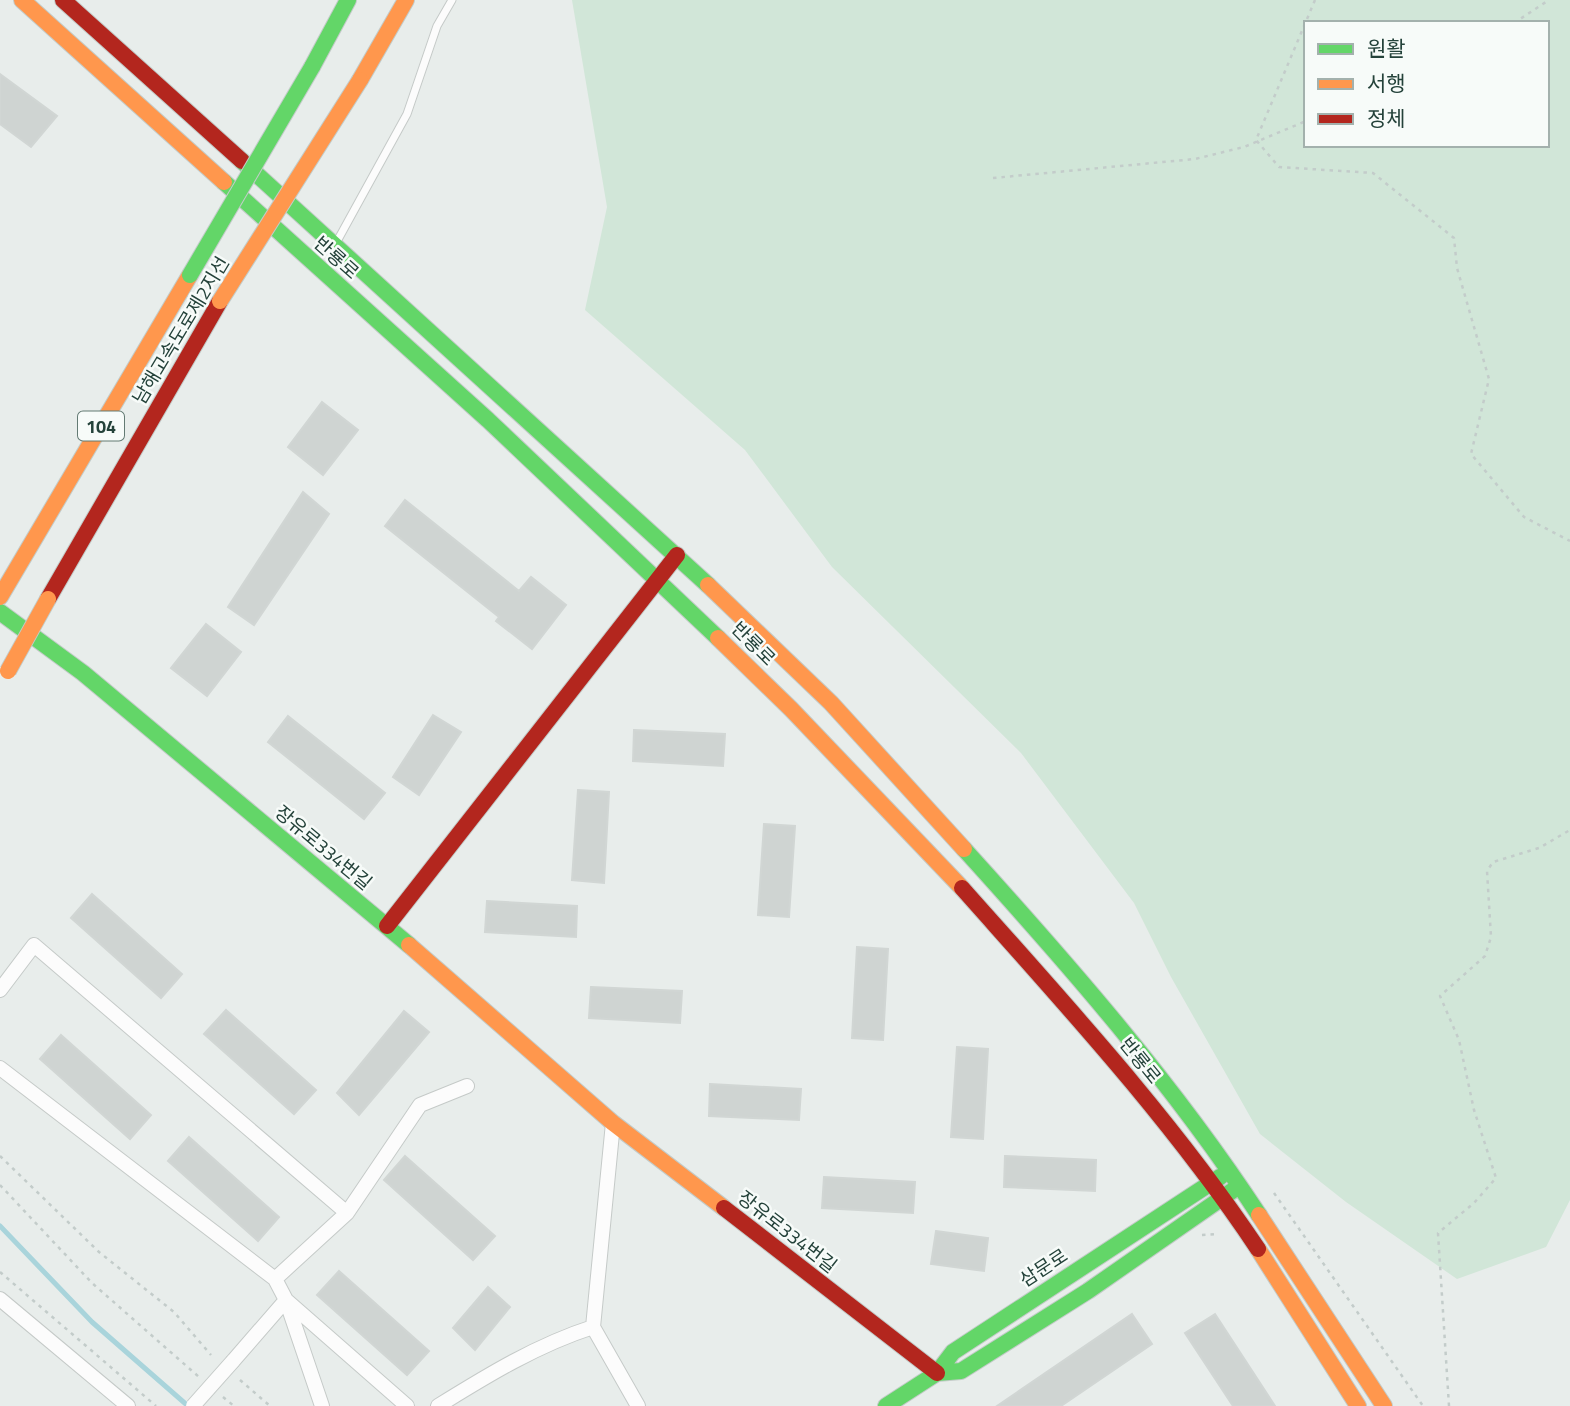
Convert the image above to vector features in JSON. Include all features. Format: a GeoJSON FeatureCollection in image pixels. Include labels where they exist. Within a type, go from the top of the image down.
{"type":"FeatureCollection","features":[{"type":"Feature","properties":{"kind":"main road","name":"반룡로"},"geometry":{"type":"LineString","coordinates":[[22,0],[659,578],[822,740],[957,881],[1116,1061],[1211,1181],[1358,1406]]}},
{"type":"Feature","properties":{"kind":"main road","name":"반룡로"},"geometry":{"type":"LineString","coordinates":[[63,0],[677,555],[831,703],[970,856],[1129,1040],[1230,1171],[1384,1406]]}},
{"type":"Feature","properties":{"kind":"main road","name":"남해고속도로제2지선"},"geometry":{"type":"LineString","coordinates":[[0,597],[312,67],[348,0]]}},
{"type":"Feature","properties":{"kind":"main road","name":"남해고속도로제2지선"},"geometry":{"type":"LineString","coordinates":[[0,686],[220,301],[360,80],[406,0]]}},
{"type":"Feature","properties":{"kind":"main road"},"geometry":{"type":"LineString","coordinates":[[387,926],[677,555]]}},
{"type":"Feature","properties":{"kind":"main road","name":"장유로334번길"},"geometry":{"type":"LineString","coordinates":[[0,612],[83,673],[387,926],[613,1123],[937,1373]]}},
{"type":"Feature","properties":{"kind":"main road","name":"삼문로"},"geometry":{"type":"LineString","coordinates":[[886,1406],[937,1373],[953,1352],[1230,1171]]}},
{"type":"Feature","properties":{"kind":"main road"},"geometry":{"type":"LineString","coordinates":[[937,1373],[961,1371],[1088,1291],[1240,1186]]}},
{"type":"Feature","properties":{"kind":"street"},"geometry":{"type":"LineString","coordinates":[[0,990],[34,944],[347,1213]]}},
{"type":"Feature","properties":{"kind":"street"},"geometry":{"type":"LineString","coordinates":[[0,1068],[275,1279],[286,1300],[322,1406]]}},
{"type":"Feature","properties":{"kind":"street"},"geometry":{"type":"LineString","coordinates":[[275,1279],[347,1213],[420,1105],[467,1086]]}},
{"type":"Feature","properties":{"kind":"street"},"geometry":{"type":"LineString","coordinates":[[613,1123],[593,1326],[638,1406]]}},
{"type":"Feature","properties":{"kind":"street"},"geometry":{"type":"LineString","coordinates":[[0,1299],[128,1406]]}},
{"type":"Feature","properties":{"kind":"street"},"geometry":{"type":"LineString","coordinates":[[193,1406],[286,1300]]}},
{"type":"Feature","properties":{"kind":"street"},"geometry":{"type":"LineString","coordinates":[[286,1300],[407,1406]]}},
{"type":"Feature","properties":{"kind":"street"},"geometry":{"type":"LineString","coordinates":[[438,1406],[496,1370],[559,1338],[593,1326]]}},
{"type":"Feature","properties":{"kind":"lane"},"geometry":{"type":"LineString","coordinates":[[334,246],[407,114],[437,26],[452,0]]}},
{"type":"Feature","properties":{"kind":"path"},"geometry":{"type":"LineString","coordinates":[[1306,21],[1315,0]]}},
{"type":"Feature","properties":{"kind":"path"},"geometry":{"type":"LineString","coordinates":[[1517,21],[1549,0]]}},
{"type":"Feature","properties":{"kind":"path"},"geometry":{"type":"LineString","coordinates":[[1256,140],[1304,26]]}},
{"type":"Feature","properties":{"kind":"path"},"geometry":{"type":"LineString","coordinates":[[993,178],[1195,159],[1244,147],[1304,122]]}},
{"type":"Feature","properties":{"kind":"path"},"geometry":{"type":"LineString","coordinates":[[1256,140],[1279,167],[1373,173],[1454,237],[1457,268],[1489,379],[1471,454],[1524,516],[1570,541]]}},
{"type":"Feature","properties":{"kind":"path"},"geometry":{"type":"LineString","coordinates":[[1449,1406],[1438,1233],[1474,1203],[1496,1178],[1474,1110],[1459,1040],[1440,996],[1485,956],[1491,937],[1487,871],[1493,862],[1539,848],[1570,830]]}},
{"type":"Feature","properties":{"kind":"path"},"geometry":{"type":"LineString","coordinates":[[0,1156],[99,1252],[174,1312],[211,1355]]}},
{"type":"Feature","properties":{"kind":"path"},"geometry":{"type":"LineString","coordinates":[[0,1185],[92,1283],[208,1384]]}},
{"type":"Feature","properties":{"kind":"path"},"geometry":{"type":"LineString","coordinates":[[1274,1193],[1423,1406]]}},
{"type":"Feature","properties":{"kind":"path"},"geometry":{"type":"LineString","coordinates":[[0,1272],[156,1406]]}},
{"type":"Feature","properties":{"kind":"path"},"geometry":{"type":"LineString","coordinates":[[240,1380],[270,1406]]}},
{"type":"Feature","properties":{"kind":"path"},"geometry":{"type":"LineString","coordinates":[[218,1393],[234,1406]]}},
{"type":"Feature","properties":{"kind":"green space"},"geometry":{"type":"Polygon","coordinates":[[[572,0],[1570,0],[1570,1200],[1546,1247],[1457,1279],[1346,1202],[1260,1134],[1171,977],[1134,903],[1021,753],[832,567],[745,450],[585,310],[607,207],[572,0]]]}},
{"type":"Feature","properties":{"kind":"building"},"geometry":{"type":"Polygon","coordinates":[[[0,74],[57,116],[31,147],[0,124],[0,74]]]}},
{"type":"Feature","properties":{"kind":"building"},"geometry":{"type":"Polygon","coordinates":[[[322,402],[358,430],[323,475],[288,447],[322,402]]]}},
{"type":"Feature","properties":{"kind":"building"},"geometry":{"type":"Polygon","coordinates":[[[303,492],[329,514],[254,625],[228,607],[303,492]]]}},
{"type":"Feature","properties":{"kind":"building"},"geometry":{"type":"Polygon","coordinates":[[[405,500],[519,591],[531,577],[566,605],[532,649],[496,621],[499,617],[385,526],[405,500]]]}},
{"type":"Feature","properties":{"kind":"building"},"geometry":{"type":"Polygon","coordinates":[[[206,624],[241,652],[207,696],[171,668],[206,624]]]}},
{"type":"Feature","properties":{"kind":"building"},"geometry":{"type":"Polygon","coordinates":[[[433,715],[461,732],[419,795],[393,777],[433,715]]]}},
{"type":"Feature","properties":{"kind":"building"},"geometry":{"type":"Polygon","coordinates":[[[288,716],[385,793],[364,819],[268,742],[288,716]]]}},
{"type":"Feature","properties":{"kind":"building"},"geometry":{"type":"Polygon","coordinates":[[[634,730],[725,734],[723,766],[633,761],[634,730]]]}},
{"type":"Feature","properties":{"kind":"building"},"geometry":{"type":"Polygon","coordinates":[[[578,790],[609,792],[604,883],[572,880],[578,790]]]}},
{"type":"Feature","properties":{"kind":"building"},"geometry":{"type":"Polygon","coordinates":[[[764,824],[795,826],[789,917],[758,915],[764,824]]]}},
{"type":"Feature","properties":{"kind":"building"},"geometry":{"type":"Polygon","coordinates":[[[92,894],[182,974],[161,998],[71,918],[92,894]]]}},
{"type":"Feature","properties":{"kind":"building"},"geometry":{"type":"Polygon","coordinates":[[[487,901],[577,906],[576,937],[485,932],[487,901]]]}},
{"type":"Feature","properties":{"kind":"building"},"geometry":{"type":"Polygon","coordinates":[[[857,947],[888,949],[883,1040],[852,1038],[857,947]]]}},
{"type":"Feature","properties":{"kind":"building"},"geometry":{"type":"Polygon","coordinates":[[[591,987],[682,991],[680,1023],[589,1018],[591,987]]]}},
{"type":"Feature","properties":{"kind":"building"},"geometry":{"type":"Polygon","coordinates":[[[226,1010],[316,1090],[294,1114],[204,1034],[226,1010]]]}},
{"type":"Feature","properties":{"kind":"building"},"geometry":{"type":"Polygon","coordinates":[[[404,1011],[429,1032],[359,1115],[337,1093],[404,1011]]]}},
{"type":"Feature","properties":{"kind":"building"},"geometry":{"type":"Polygon","coordinates":[[[61,1035],[151,1115],[130,1139],[40,1059],[61,1035]]]}},
{"type":"Feature","properties":{"kind":"building"},"geometry":{"type":"Polygon","coordinates":[[[957,1047],[988,1049],[983,1139],[951,1137],[957,1047]]]}},
{"type":"Feature","properties":{"kind":"building"},"geometry":{"type":"Polygon","coordinates":[[[710,1084],[801,1089],[799,1120],[709,1116],[710,1084]]]}},
{"type":"Feature","properties":{"kind":"building"},"geometry":{"type":"Polygon","coordinates":[[[189,1137],[279,1217],[258,1241],[168,1161],[189,1137]]]}},
{"type":"Feature","properties":{"kind":"building"},"geometry":{"type":"Polygon","coordinates":[[[405,1156],[495,1236],[473,1260],[384,1180],[405,1156]]]}},
{"type":"Feature","properties":{"kind":"building"},"geometry":{"type":"Polygon","coordinates":[[[1005,1156],[1096,1160],[1095,1191],[1004,1187],[1005,1156]]]}},
{"type":"Feature","properties":{"kind":"building"},"geometry":{"type":"Polygon","coordinates":[[[824,1177],[915,1182],[913,1213],[822,1208],[824,1177]]]}},
{"type":"Feature","properties":{"kind":"building"},"geometry":{"type":"Polygon","coordinates":[[[936,1231],[988,1238],[984,1271],[931,1264],[936,1231]]]}},
{"type":"Feature","properties":{"kind":"building"},"geometry":{"type":"Polygon","coordinates":[[[339,1271],[429,1351],[407,1375],[317,1295],[339,1271]]]}},
{"type":"Feature","properties":{"kind":"building"},"geometry":{"type":"Polygon","coordinates":[[[488,1287],[510,1307],[475,1350],[453,1328],[488,1287]]]}},
{"type":"Feature","properties":{"kind":"building"},"geometry":{"type":"Polygon","coordinates":[[[1132,1314],[1152,1344],[1061,1406],[997,1406],[1132,1314]]]}},
{"type":"Feature","properties":{"kind":"building"},"geometry":{"type":"Polygon","coordinates":[[[1215,1314],[1275,1406],[1233,1406],[1185,1333],[1215,1314]]]}},
{"type":"Feature","properties":{"kind":"waterway"},"geometry":{"type":"LineString","coordinates":[[0,1226],[92,1322],[188,1406]]}},
{"type":"Feature","properties":{"kind":"traffic: fast"},"geometry":{"type":"LineString","coordinates":[[312,67],[348,0]]}},
{"type":"Feature","properties":{"kind":"traffic: fast"},"geometry":{"type":"LineString","coordinates":[[190,275],[312,67]]}},
{"type":"Feature","properties":{"kind":"traffic: fast"},"geometry":{"type":"LineString","coordinates":[[242,161],[708,585]]}},
{"type":"Feature","properties":{"kind":"traffic: fast"},"geometry":{"type":"LineString","coordinates":[[224,182],[488,420],[718,638]]}},
{"type":"Feature","properties":{"kind":"traffic: fast"},"geometry":{"type":"LineString","coordinates":[[0,612],[83,673],[409,945]]}},
{"type":"Feature","properties":{"kind":"traffic: fast"},"geometry":{"type":"LineString","coordinates":[[964,849],[1119,1027],[1192,1119],[1259,1215]]}},
{"type":"Feature","properties":{"kind":"traffic: fast"},"geometry":{"type":"LineString","coordinates":[[886,1406],[937,1373],[953,1352],[1220,1177]]}},
{"type":"Feature","properties":{"kind":"traffic: fast"},"geometry":{"type":"LineString","coordinates":[[937,1373],[961,1371],[1088,1291],[1232,1191]]}},
{"type":"Feature","properties":{"kind":"traffic: slow"},"geometry":{"type":"LineString","coordinates":[[22,0],[224,182]]}},
{"type":"Feature","properties":{"kind":"traffic: slow"},"geometry":{"type":"LineString","coordinates":[[360,80],[406,0]]}},
{"type":"Feature","properties":{"kind":"traffic: slow"},"geometry":{"type":"LineString","coordinates":[[220,301],[360,80]]}},
{"type":"Feature","properties":{"kind":"traffic: slow"},"geometry":{"type":"LineString","coordinates":[[0,597],[190,275]]}},
{"type":"Feature","properties":{"kind":"traffic: slow"},"geometry":{"type":"LineString","coordinates":[[708,585],[831,703],[964,849]]}},
{"type":"Feature","properties":{"kind":"traffic: slow"},"geometry":{"type":"LineString","coordinates":[[8,671],[48,599]]}},
{"type":"Feature","properties":{"kind":"traffic: slow"},"geometry":{"type":"LineString","coordinates":[[718,638],[791,709],[962,888]]}},
{"type":"Feature","properties":{"kind":"traffic: slow"},"geometry":{"type":"LineString","coordinates":[[409,945],[613,1123],[724,1208]]}},
{"type":"Feature","properties":{"kind":"traffic: slow"},"geometry":{"type":"LineString","coordinates":[[1259,1215],[1384,1406]]}},
{"type":"Feature","properties":{"kind":"traffic: slow"},"geometry":{"type":"LineString","coordinates":[[1258,1249],[1358,1406]]}},
{"type":"Feature","properties":{"kind":"traffic: jam"},"geometry":{"type":"LineString","coordinates":[[63,0],[242,161]]}},
{"type":"Feature","properties":{"kind":"traffic: jam"},"geometry":{"type":"LineString","coordinates":[[48,599],[220,301]]}},
{"type":"Feature","properties":{"kind":"traffic: jam"},"geometry":{"type":"LineString","coordinates":[[387,926],[677,555]]}},
{"type":"Feature","properties":{"kind":"traffic: jam"},"geometry":{"type":"LineString","coordinates":[[962,888],[1154,1109],[1225,1201],[1258,1249]]}},
{"type":"Feature","properties":{"kind":"traffic: jam"},"geometry":{"type":"LineString","coordinates":[[724,1208],[937,1373]]}}]}
